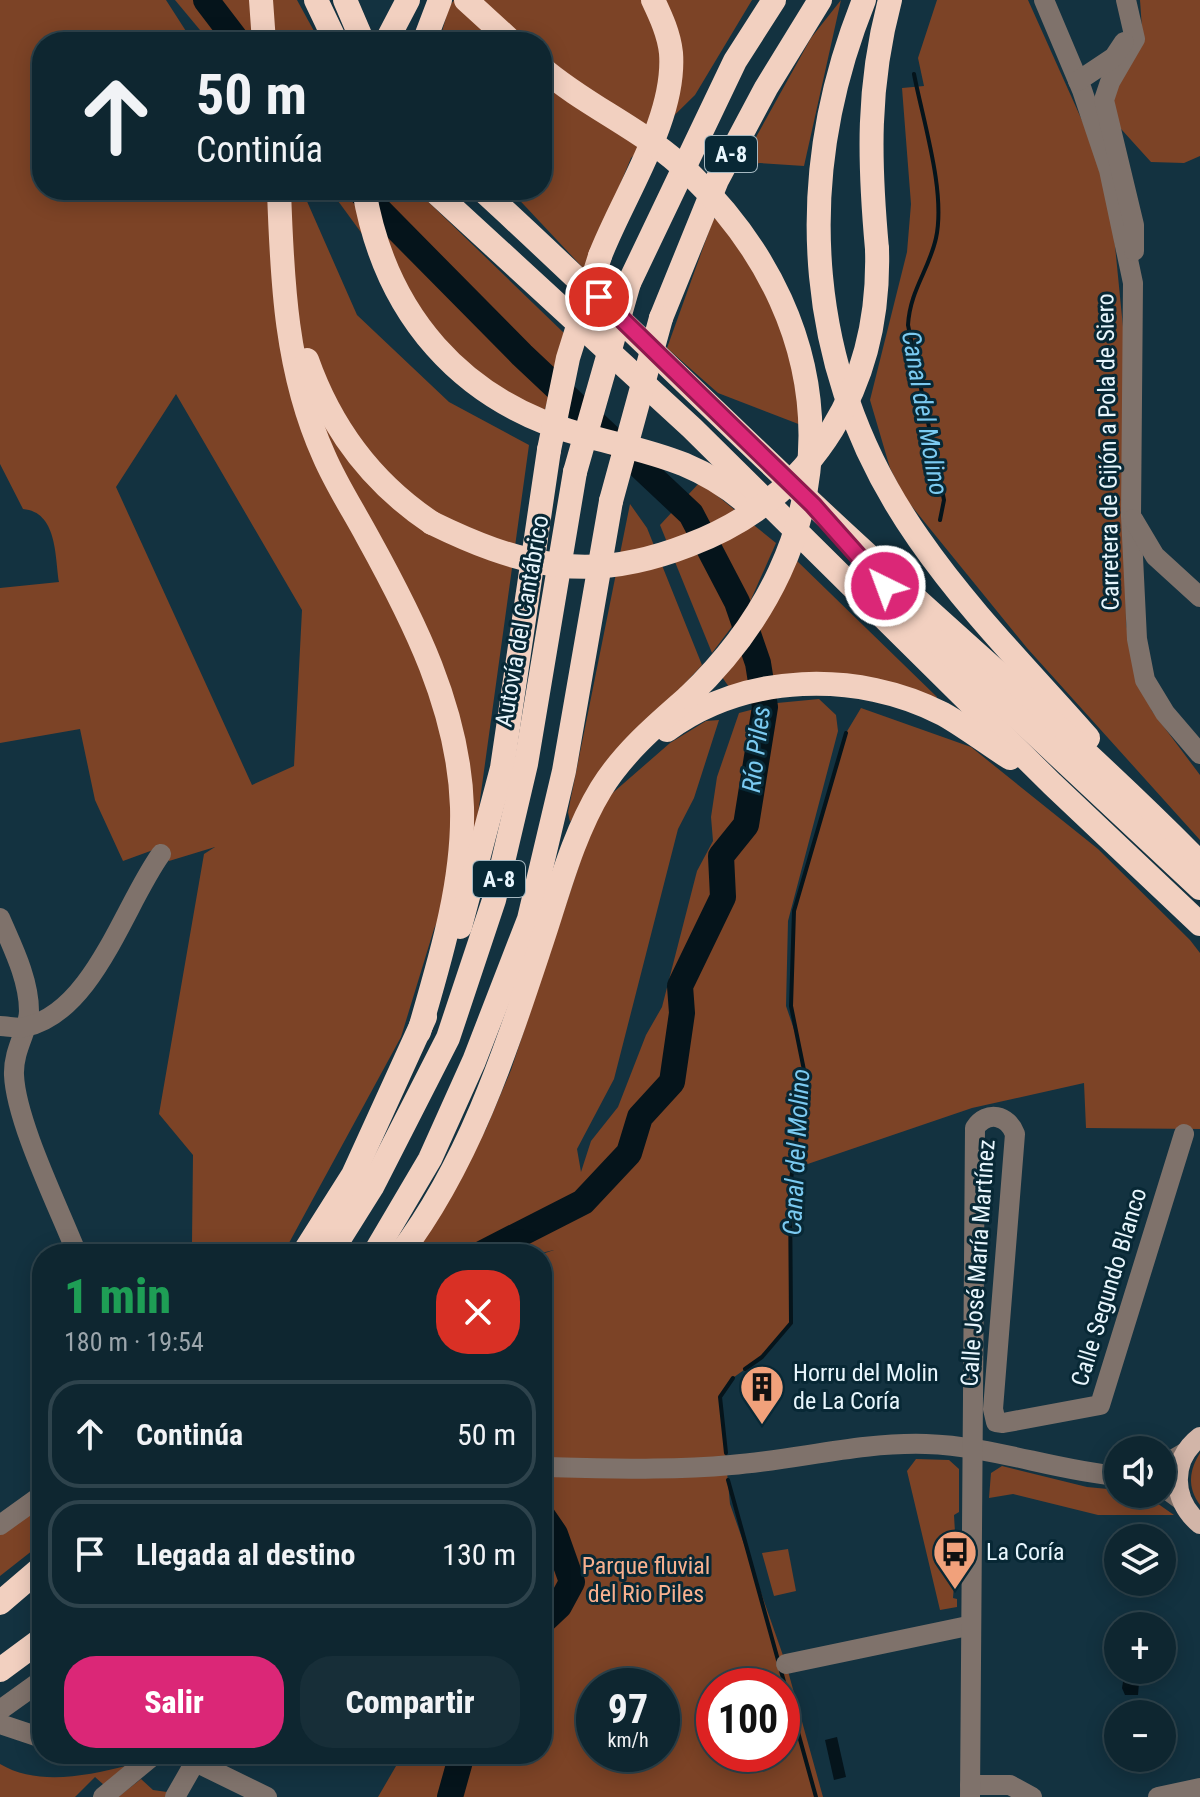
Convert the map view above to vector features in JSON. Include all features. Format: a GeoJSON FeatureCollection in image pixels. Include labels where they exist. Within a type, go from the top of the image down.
{"type":"FeatureCollection","features":[{"type":"Feature","properties":{"kind":"highway"},"geometry":{"type":"LineString","coordinates":[[261,0],[263,32]]}},
{"type":"Feature","properties":{"kind":"highway"},"geometry":{"type":"LineString","coordinates":[[316,0],[331,32]]}},
{"type":"Feature","properties":{"kind":"highway"},"geometry":{"type":"LineString","coordinates":[[345,0],[359,32]]}},
{"type":"Feature","properties":{"kind":"highway"},"geometry":{"type":"LineString","coordinates":[[391,32],[408,0]]}},
{"type":"Feature","properties":{"kind":"highway"},"geometry":{"type":"LineString","coordinates":[[428,32],[440,0]]}},
{"type":"Feature","properties":{"kind":"highway"},"geometry":{"type":"LineString","coordinates":[[466,0],[501,32]]}},
{"type":"Feature","properties":{"kind":"highway"},"geometry":{"type":"LineString","coordinates":[[309,1244],[353,1175],[419,1032],[463,920],[502,768],[549,450],[568,358],[600,256],[660,123],[670,88],[671,52],[665,26],[653,0]]}},
{"type":"Feature","properties":{"kind":"highway","name":"Autovía del Cantábrico"},"geometry":{"type":"LineString","coordinates":[[336,1244],[372,1187],[448,1038],[494,900],[526,764],[575,472],[629,283],[728,75],[774,0]]}},
{"type":"Feature","properties":{"kind":"highway","name":"A-8"},"geometry":{"type":"LineString","coordinates":[[380,1244],[430,1159],[474,1061],[529,919],[564,771],[611,501],[661,318],[717,180],[766,88],[820,0]]}},
{"type":"Feature","properties":{"kind":"highway"},"geometry":{"type":"LineString","coordinates":[[864,0],[841,58],[821,158],[817,215],[819,272],[843,383],[871,454],[918,538],[1094,744],[1125,788]]}},
{"type":"Feature","properties":{"kind":"highway"},"geometry":{"type":"LineString","coordinates":[[280,200],[295,311],[316,387],[354,452],[402,503],[432,523],[478,546],[561,566],[610,565],[658,557],[738,524],[769,502],[805,468],[827,440],[863,365],[878,290],[870,129],[878,43],[890,0]]}},
{"type":"Feature","properties":{"kind":"highway"},"geometry":{"type":"LineString","coordinates":[[408,1244],[423,1224],[500,1066],[577,836],[602,787],[641,738],[688,697],[742,640],[772,593],[795,540],[807,489],[809,441],[797,338],[771,276],[725,210],[687,171],[552,75]]}},
{"type":"Feature","properties":{"kind":"highway"},"geometry":{"type":"LineString","coordinates":[[279,200],[282,273],[292,353],[304,405],[324,458],[409,614],[430,663],[454,746],[462,808],[455,881],[448,929],[419,1032]]}},
{"type":"Feature","properties":{"kind":"highway"},"geometry":{"type":"LineString","coordinates":[[367,200],[380,250],[394,284],[417,325],[459,371],[483,391],[517,411],[580,435],[679,460],[733,491],[911,632]]}},
{"type":"Feature","properties":{"kind":"highway"},"geometry":{"type":"LineString","coordinates":[[444,200],[911,632],[1200,888]]}},
{"type":"Feature","properties":{"kind":"highway"},"geometry":{"type":"LineString","coordinates":[[493,200],[599,297],[813,505],[1125,788],[1200,863]]}},
{"type":"Feature","properties":{"kind":"highway"},"geometry":{"type":"LineString","coordinates":[[507,200],[599,297]]}},
{"type":"Feature","properties":{"kind":"highway"},"geometry":{"type":"LineString","coordinates":[[813,505],[911,632],[1052,784],[1200,924]]}},
{"type":"Feature","properties":{"kind":"highway"},"geometry":{"type":"LineString","coordinates":[[602,787],[678,722],[716,704],[768,688],[813,683],[892,693],[943,714],[1052,784]]}},
{"type":"Feature","properties":{"kind":"highway"},"geometry":{"type":"LineString","coordinates":[[0,1603],[32,1576]]}},
{"type":"Feature","properties":{"kind":"highway"},"geometry":{"type":"LineString","coordinates":[[0,1618],[32,1592]]}},
{"type":"Feature","properties":{"kind":"highway"},"geometry":{"type":"LineString","coordinates":[[0,1670],[32,1646]]}},
{"type":"Feature","properties":{"kind":"main road"},"geometry":{"type":"LineString","coordinates":[[1193,1444],[1177,1476],[1181,1500],[1200,1524]]}},
{"type":"Feature","properties":{"kind":"street","name":"Carretera de Gijón a Pola de Siero"},"geometry":{"type":"LineString","coordinates":[[1044,0],[1078,81],[1109,170],[1133,283],[1131,516],[1137,639],[1145,680],[1165,713],[1200,754]]}},
{"type":"Feature","properties":{"kind":"street"},"geometry":{"type":"LineString","coordinates":[[1126,0],[1132,24],[1109,68],[1104,100],[1134,225],[1133,283]]}},
{"type":"Feature","properties":{"kind":"street"},"geometry":{"type":"LineString","coordinates":[[1060,38],[1087,61],[1109,68]]}},
{"type":"Feature","properties":{"kind":"street"},"geometry":{"type":"LineString","coordinates":[[1078,81],[1109,68]]}},
{"type":"Feature","properties":{"kind":"street"},"geometry":{"type":"LineString","coordinates":[[1131,516],[1155,556],[1200,597]]}},
{"type":"Feature","properties":{"kind":"street"},"geometry":{"type":"LineString","coordinates":[[0,1026],[25,1027],[55,1012],[85,988],[161,854]]}},
{"type":"Feature","properties":{"kind":"street"},"geometry":{"type":"LineString","coordinates":[[0,918],[20,967],[29,1011],[16,1052],[14,1076],[19,1103],[73,1244]]}},
{"type":"Feature","properties":{"kind":"street","name":"Calle José María Martínez"},"geometry":{"type":"LineString","coordinates":[[972,1449],[973,1137],[979,1122],[992,1117],[1011,1122],[1015,1134],[997,1329],[993,1417],[996,1422],[1003,1423],[1049,1415]]}},
{"type":"Feature","properties":{"kind":"street","name":"Calle Segundo Blanco"},"geometry":{"type":"LineString","coordinates":[[1049,1415],[1100,1405],[1184,1134]]}},
{"type":"Feature","properties":{"kind":"street"},"geometry":{"type":"LineString","coordinates":[[552,1467],[731,1465],[875,1445],[924,1444],[972,1449],[1104,1473]]}},
{"type":"Feature","properties":{"kind":"street"},"geometry":{"type":"LineString","coordinates":[[1176,1456],[1193,1444]]}},
{"type":"Feature","properties":{"kind":"street"},"geometry":{"type":"LineString","coordinates":[[972,1449],[970,1791],[1010,1785],[1032,1797]]}},
{"type":"Feature","properties":{"kind":"street"},"geometry":{"type":"LineString","coordinates":[[1176,1496],[1181,1500]]}},
{"type":"Feature","properties":{"kind":"street"},"geometry":{"type":"LineString","coordinates":[[0,1525],[32,1502]]}},
{"type":"Feature","properties":{"kind":"street"},"geometry":{"type":"LineString","coordinates":[[786,1664],[963,1627]]}},
{"type":"Feature","properties":{"kind":"street"},"geometry":{"type":"LineString","coordinates":[[0,1710],[32,1687]]}},
{"type":"Feature","properties":{"kind":"street"},"geometry":{"type":"LineString","coordinates":[[8,1728],[32,1735]]}},
{"type":"Feature","properties":{"kind":"street"},"geometry":{"type":"LineString","coordinates":[[103,1797],[143,1764]]}},
{"type":"Feature","properties":{"kind":"street"},"geometry":{"type":"LineString","coordinates":[[175,1797],[185,1764]]}},
{"type":"Feature","properties":{"kind":"street"},"geometry":{"type":"LineString","coordinates":[[199,1764],[267,1797]]}},
{"type":"Feature","properties":{"kind":"street"},"geometry":{"type":"LineString","coordinates":[[1158,1797],[1200,1788]]}},
{"type":"Feature","properties":{"kind":"green space"},"geometry":{"type":"Polygon","coordinates":[[[0,0],[166,0],[187,32],[32,32],[32,200],[306,200],[357,315],[449,402],[529,445],[475,836],[434,929],[401,1037],[288,1244],[188,1244],[192,1242],[193,1155],[159,1114],[204,854],[215,847],[169,861],[164,846],[123,861],[95,800],[80,729],[0,743],[0,588],[59,582],[55,548],[48,526],[34,512],[23,509],[0,464],[0,0]],[[176,394],[116,487],[252,785],[294,766],[302,610],[176,394]]]}},
{"type":"Feature","properties":{"kind":"green space"},"geometry":{"type":"Polygon","coordinates":[[[175,0],[297,0],[315,32],[202,32],[175,0]]]}},
{"type":"Feature","properties":{"kind":"green space"},"geometry":{"type":"Polygon","coordinates":[[[454,0],[752,0],[695,95],[631,158],[585,270],[519,200],[552,200],[552,32],[442,32],[454,0]]]}},
{"type":"Feature","properties":{"kind":"green space"},"geometry":{"type":"Polygon","coordinates":[[[841,0],[804,166],[760,163],[740,166],[811,38],[841,0]]]}},
{"type":"Feature","properties":{"kind":"green space"},"geometry":{"type":"Polygon","coordinates":[[[937,0],[1028,0],[1089,136],[1111,205],[1123,327],[1126,623],[1132,658],[1152,711],[1200,775],[1200,840],[1027,648],[905,498],[890,468],[870,400],[907,252],[911,204],[902,88],[924,86],[918,58],[937,0]]]}},
{"type":"Feature","properties":{"kind":"green space"},"geometry":{"type":"Polygon","coordinates":[[[1140,0],[1200,0],[1200,156],[1184,163],[1151,162],[1112,119],[1114,88],[1143,43],[1140,0]]]}},
{"type":"Feature","properties":{"kind":"green space"},"geometry":{"type":"Polygon","coordinates":[[[337,200],[426,200],[565,334],[544,413],[484,380],[431,328],[337,200]]]}},
{"type":"Feature","properties":{"kind":"green space"},"geometry":{"type":"Polygon","coordinates":[[[720,215],[753,260],[793,359],[801,425],[718,393],[667,348],[713,220],[720,215]]]}},
{"type":"Feature","properties":{"kind":"green space"},"geometry":{"type":"Polygon","coordinates":[[[700,482],[776,543],[749,604],[712,653],[660,525],[700,482]]]}},
{"type":"Feature","properties":{"kind":"green space"},"geometry":{"type":"Polygon","coordinates":[[[630,504],[647,528],[702,665],[603,772],[570,822],[568,812],[630,504]]]}},
{"type":"Feature","properties":{"kind":"green space"},"geometry":{"type":"Polygon","coordinates":[[[795,559],[937,697],[934,703],[857,681],[809,675],[784,675],[729,687],[722,677],[764,622],[795,559]]]}},
{"type":"Feature","properties":{"kind":"green space","name":"Parque fluvial del Rio Piles"},"geometry":{"type":"Polygon","coordinates":[[[819,699],[836,715],[838,731],[788,921],[786,1006],[798,1041],[791,1006],[794,911],[846,733],[861,708],[971,747],[1098,849],[1200,953],[1200,1129],[1086,1128],[1084,1083],[972,1108],[793,1169],[791,1323],[762,1357],[730,1380],[720,1397],[730,1504],[787,1668],[696,1668],[696,1772],[800,1772],[800,1714],[823,1797],[378,1797],[397,1764],[552,1764],[554,1250],[552,1244],[418,1244],[455,1187],[486,1129],[511,1070],[589,835],[608,797],[670,743],[706,721],[719,720],[694,798],[678,829],[614,1079],[577,1149],[581,1172],[591,1141],[618,1107],[646,1035],[662,1007],[697,871],[713,841],[711,817],[717,777],[739,713],[777,703],[819,699]]]}},
{"type":"Feature","properties":{"kind":"green space"},"geometry":{"type":"Polygon","coordinates":[[[1200,1453],[1200,1505],[1191,1479],[1200,1453]]]}},
{"type":"Feature","properties":{"kind":"green space"},"geometry":{"type":"Polygon","coordinates":[[[916,1459],[949,1460],[959,1469],[959,1512],[954,1515],[958,1584],[954,1585],[953,1598],[957,1599],[957,1607],[940,1610],[907,1471],[916,1459]]]}},
{"type":"Feature","properties":{"kind":"green space"},"geometry":{"type":"Polygon","coordinates":[[[1002,1466],[1104,1489],[1104,1508],[1164,1508],[1174,1515],[1098,1515],[1013,1494],[989,1498],[991,1473],[1002,1466]]]}},
{"type":"Feature","properties":{"kind":"green space"},"geometry":{"type":"Polygon","coordinates":[[[32,1512],[32,1551],[0,1576],[0,1535],[32,1512]]]}},
{"type":"Feature","properties":{"kind":"green space"},"geometry":{"type":"Polygon","coordinates":[[[788,1549],[796,1591],[774,1596],[762,1553],[788,1549]]]}},
{"type":"Feature","properties":{"kind":"green space"},"geometry":{"type":"Polygon","coordinates":[[[0,1764],[14,1771],[46,1777],[78,1776],[126,1766],[104,1785],[95,1777],[75,1797],[0,1797],[0,1764]]]}},
{"type":"Feature","properties":{"kind":"green space"},"geometry":{"type":"Polygon","coordinates":[[[141,1779],[153,1790],[167,1792],[166,1797],[118,1797],[141,1779]]]}},
{"type":"Feature","properties":{"kind":"shaded area"},"geometry":{"type":"Polygon","coordinates":[[[1123,1684],[1139,1684],[1138,1695],[1125,1695],[1123,1684]]]}},
{"type":"Feature","properties":{"kind":"shaded area"},"geometry":{"type":"Polygon","coordinates":[[[837,1737],[846,1777],[834,1780],[825,1740],[837,1737]]]}},
{"type":"Feature","properties":{"kind":"waterway","name":"Río Piles"},"geometry":{"type":"LineString","coordinates":[[206,0],[230,32]]}},
{"type":"Feature","properties":{"kind":"waterway","name":"Canal del Molino"},"geometry":{"type":"LineString","coordinates":[[914,74],[936,178],[938,220],[933,249],[912,301],[908,325],[944,500],[940,520]]}},
{"type":"Feature","properties":{"kind":"waterway","name":"Río Piles"},"geometry":{"type":"LineString","coordinates":[[369,200],[522,355],[691,514],[737,602],[758,663],[765,707],[746,825],[721,856],[723,897],[680,986],[682,1013],[672,1082],[640,1117],[629,1153],[583,1202],[501,1244]]}},
{"type":"Feature","properties":{"kind":"waterway","name":"Canal del Molino"},"geometry":{"type":"LineString","coordinates":[[745,1369],[762,1357],[791,1323],[790,1187],[805,1075],[791,1006],[794,911],[846,733]]}},
{"type":"Feature","properties":{"kind":"waterway","name":"Canal del Molino"},"geometry":{"type":"LineString","coordinates":[[726,1453],[720,1397],[733,1378]]}},
{"type":"Feature","properties":{"kind":"waterway","name":"Canal del Molino"},"geometry":{"type":"LineString","coordinates":[[728,1480],[816,1797]]}},
{"type":"Feature","properties":{"kind":"waterway"},"geometry":{"type":"LineString","coordinates":[[552,1530],[572,1582],[552,1613]]}},
{"type":"Feature","properties":{"kind":"waterway"},"geometry":{"type":"LineString","coordinates":[[450,1797],[459,1764]]}},
{"type":"Feature","properties":{"kind":"place","name":"Horru del Molin de La Coría"},"geometry":{"type":"Point","coordinates":[762,1426]}},
{"type":"Feature","properties":{"kind":"place","name":"La Coría"},"geometry":{"type":"Point","coordinates":[955,1591]}},
{"type":"Feature","properties":{"kind":"route"},"geometry":{"type":"LineString","coordinates":[[599,297],[813,505],[885,586]]}}]}
